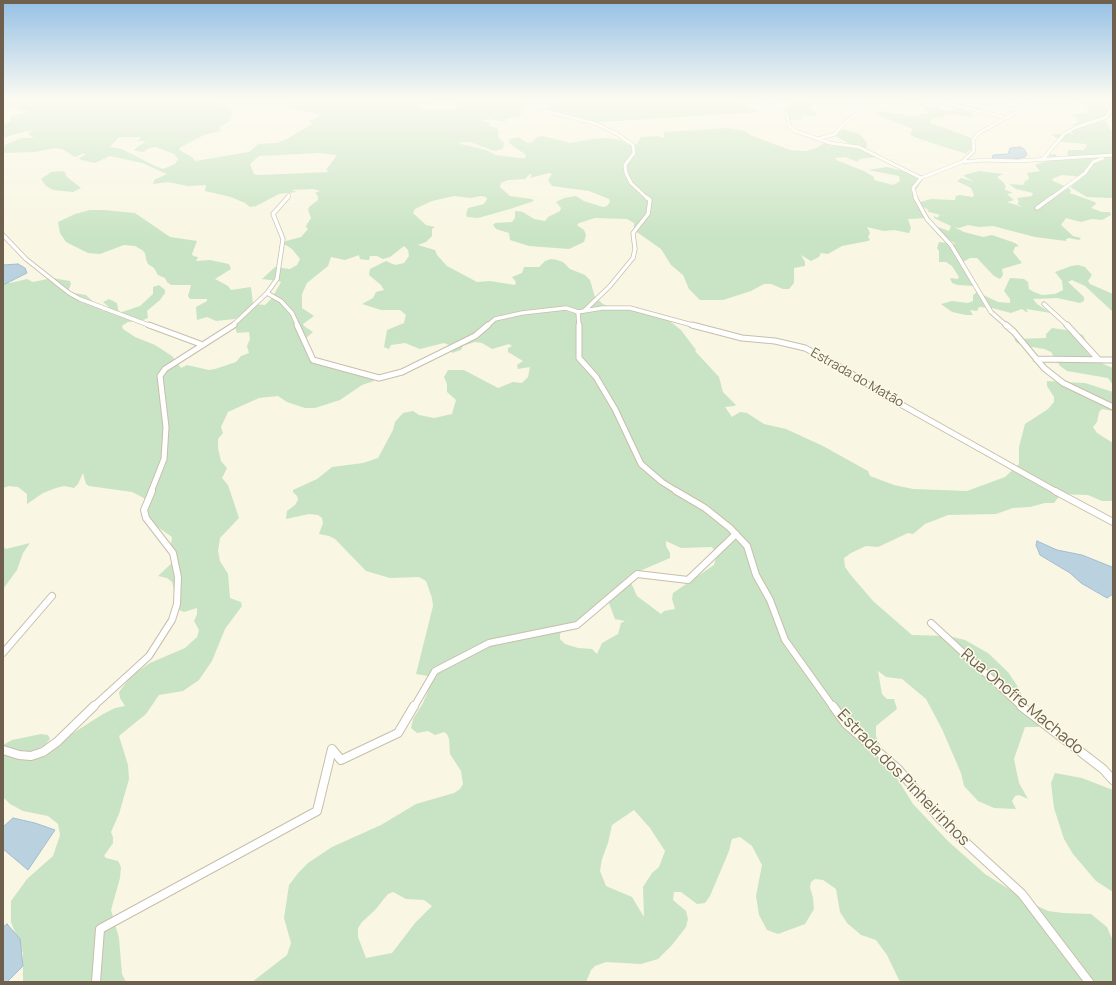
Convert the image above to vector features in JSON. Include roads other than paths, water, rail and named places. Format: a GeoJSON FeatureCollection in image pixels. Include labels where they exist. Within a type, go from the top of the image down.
{"type":"FeatureCollection","features":[{"type":"Feature","properties":{"kind":"street"},"geometry":{"type":"LineString","coordinates":[[581,312],[610,286],[633,258],[635,249],[633,233],[648,214],[650,200],[631,182],[626,173],[625,165],[634,153],[632,144]]}},
{"type":"Feature","properties":{"kind":"street"},"geometry":{"type":"LineString","coordinates":[[837,144],[859,147],[921,178]]}},
{"type":"Feature","properties":{"kind":"street"},"geometry":{"type":"LineString","coordinates":[[974,144],[973,154],[962,162],[921,178],[913,188],[913,193],[927,219],[951,245],[992,312],[1014,332],[1048,372],[1063,383],[1113,406]]}},
{"type":"Feature","properties":{"kind":"street"},"geometry":{"type":"LineString","coordinates":[[1043,159],[1056,144]]}},
{"type":"Feature","properties":{"kind":"street"},"geometry":{"type":"LineString","coordinates":[[962,162],[1113,155]]}},
{"type":"Feature","properties":{"kind":"street"},"geometry":{"type":"LineString","coordinates":[[1036,208],[1085,173],[1093,162],[1113,155]]}},
{"type":"Feature","properties":{"kind":"street"},"geometry":{"type":"LineString","coordinates":[[3,750],[19,755],[31,756],[42,752],[57,742],[108,692],[149,656],[172,620],[177,604],[178,577],[173,552],[146,518],[144,510],[164,459],[166,427],[161,373],[227,331],[267,292],[278,277],[278,264],[283,244],[282,236],[273,214],[289,195]]}},
{"type":"Feature","properties":{"kind":"street"},"geometry":{"type":"LineString","coordinates":[[3,235],[26,259],[80,299],[203,345]]}},
{"type":"Feature","properties":{"kind":"street","name":"Estrada do Matão"},"geometry":{"type":"LineString","coordinates":[[267,292],[281,301],[292,313],[313,360],[363,376],[379,378],[392,376],[402,372],[475,336],[495,319],[568,308],[581,312],[602,308],[630,308],[742,338],[774,341],[805,348],[844,369],[886,396],[1002,462],[1113,522]]}},
{"type":"Feature","properties":{"kind":"street"},"geometry":{"type":"LineString","coordinates":[[1044,304],[1067,325],[1099,360]]}},
{"type":"Feature","properties":{"kind":"street","name":"Estrada dos Pinheirinhos"},"geometry":{"type":"LineString","coordinates":[[581,312],[579,358],[596,377],[615,409],[641,464],[662,482],[705,508],[736,534],[747,546],[756,575],[770,600],[785,640],[846,724],[898,769],[939,818],[1022,894],[1088,982]]}},
{"type":"Feature","properties":{"kind":"street"},"geometry":{"type":"LineString","coordinates":[[1036,359],[1113,360]]}},
{"type":"Feature","properties":{"kind":"street"},"geometry":{"type":"LineString","coordinates":[[96,982],[100,929],[317,811],[332,749],[342,760],[398,733],[435,671],[488,643],[577,625],[637,574],[688,580],[736,534]]}},
{"type":"Feature","properties":{"kind":"street"},"geometry":{"type":"LineString","coordinates":[[3,653],[52,596]]}},
{"type":"Feature","properties":{"kind":"street","name":"Rua Onofre Machado"},"geometry":{"type":"LineString","coordinates":[[931,623],[1015,700],[1103,769],[1113,780]]}},
{"type":"Feature","properties":{"kind":"water"},"geometry":{"type":"Polygon","coordinates":[[[1020,147],[1024,149],[1027,154],[1025,157],[1011,160],[992,159],[993,155],[1008,154],[1010,148],[1020,147]]]}},
{"type":"Feature","properties":{"kind":"water"},"geometry":{"type":"Polygon","coordinates":[[[18,264],[25,268],[27,273],[3,285],[3,265],[18,264]]]}},
{"type":"Feature","properties":{"kind":"water"},"geometry":{"type":"Polygon","coordinates":[[[1037,541],[1057,550],[1082,555],[1112,567],[1113,594],[1107,598],[1081,583],[1070,573],[1040,555],[1036,545],[1037,541]]]}},
{"type":"Feature","properties":{"kind":"water"},"geometry":{"type":"Polygon","coordinates":[[[13,818],[35,823],[55,830],[28,870],[3,849],[3,827],[13,818]]]}},
{"type":"Feature","properties":{"kind":"water"},"geometry":{"type":"Polygon","coordinates":[[[7,924],[20,939],[23,966],[7,982],[3,982],[3,927],[7,924]]]}}]}
